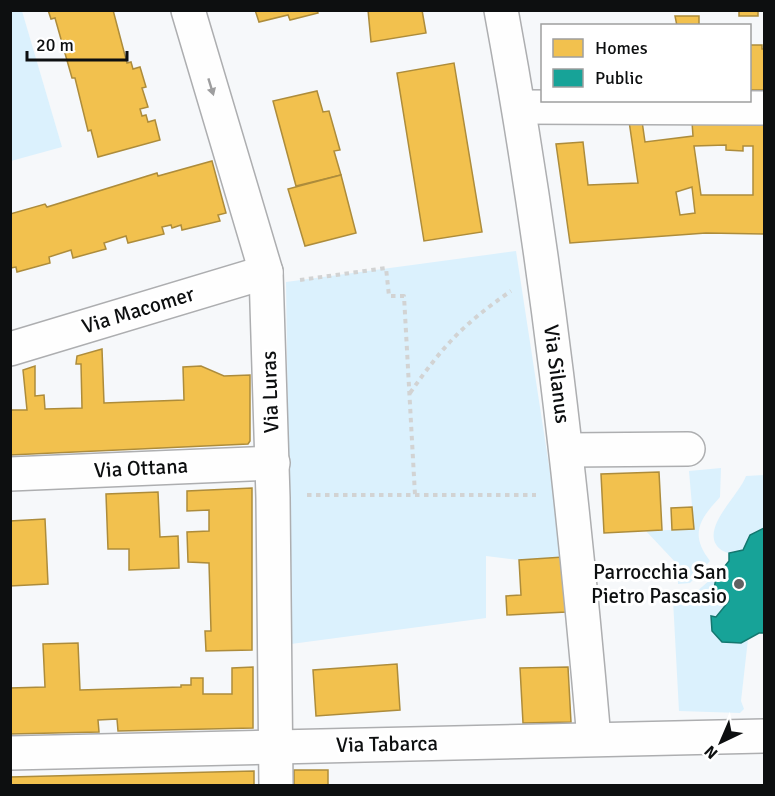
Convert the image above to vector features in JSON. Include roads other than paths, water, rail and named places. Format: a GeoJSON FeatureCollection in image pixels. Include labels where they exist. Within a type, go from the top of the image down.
{"type":"FeatureCollection","features":[{"type":"Feature","properties":{"kind":"street","name":"Via Luras"},"geometry":{"type":"LineString","coordinates":[[188,10],[266,279],[273,463],[276,786]]}},
{"type":"Feature","properties":{"kind":"street","name":"Via Silanus"},"geometry":{"type":"LineString","coordinates":[[501,10],[519,107],[545,277],[567,450],[594,739]]}},
{"type":"Feature","properties":{"kind":"street"},"geometry":{"type":"LineString","coordinates":[[519,107],[765,108]]}},
{"type":"Feature","properties":{"kind":"street","name":"Via Macomer"},"geometry":{"type":"LineString","coordinates":[[10,349],[266,279]]}},
{"type":"Feature","properties":{"kind":"street"},"geometry":{"type":"LineString","coordinates":[[567,450],[688,449]]}},
{"type":"Feature","properties":{"kind":"street","name":"Via Ottana"},"geometry":{"type":"LineString","coordinates":[[10,474],[273,463]]}},
{"type":"Feature","properties":{"kind":"street","name":"Via Tabarca"},"geometry":{"type":"LineString","coordinates":[[10,753],[765,736]]}},
{"type":"Feature","properties":{"kind":"place","name":"Parrocchia San Pietro Pascasio"},"geometry":{"type":"Point","coordinates":[739,584]}}]}
